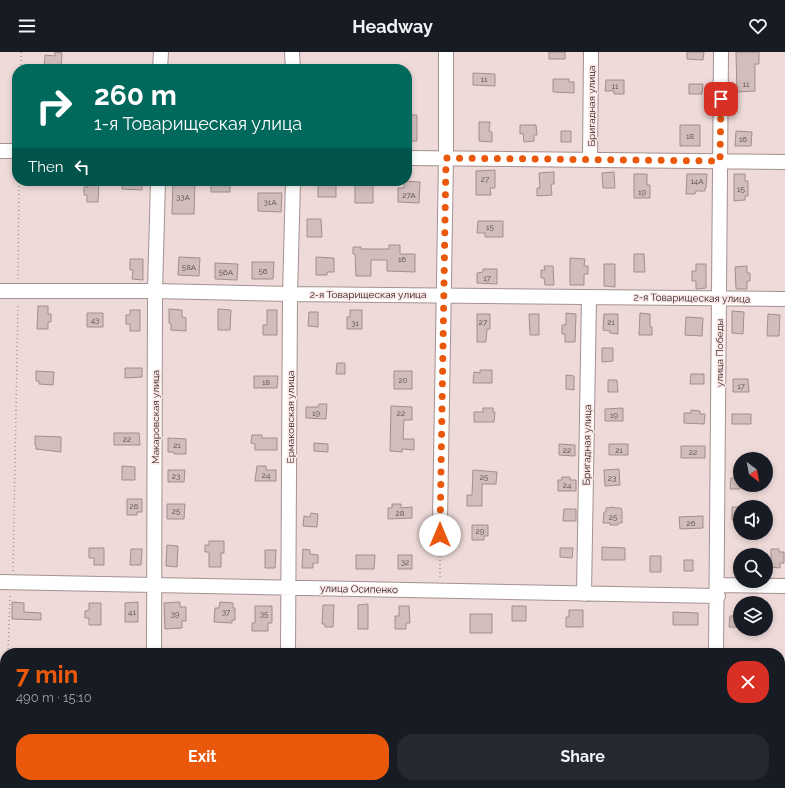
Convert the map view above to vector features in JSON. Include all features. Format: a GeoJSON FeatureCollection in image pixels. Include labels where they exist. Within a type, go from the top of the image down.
{"type":"FeatureCollection","features":[{"type":"Feature","properties":{"kind":"street"},"geometry":{"type":"LineString","coordinates":[[160,52],[160,64]]}},
{"type":"Feature","properties":{"kind":"street"},"geometry":{"type":"LineString","coordinates":[[292,52],[293,64]]}},
{"type":"Feature","properties":{"kind":"street"},"geometry":{"type":"LineString","coordinates":[[440,520],[446,158],[446,52]]}},
{"type":"Feature","properties":{"kind":"street","name":"Бригадная улица"},"geometry":{"type":"LineString","coordinates":[[590,160],[591,52]]}},
{"type":"Feature","properties":{"kind":"street","name":"улица Победы"},"geometry":{"type":"LineString","coordinates":[[716,648],[718,590],[721,52]]}},
{"type":"Feature","properties":{"kind":"street"},"geometry":{"type":"LineString","coordinates":[[0,151],[12,151]]}},
{"type":"Feature","properties":{"kind":"street"},"geometry":{"type":"LineString","coordinates":[[412,158],[785,162]]}},
{"type":"Feature","properties":{"kind":"street","name":"Макаровская улица"},"geometry":{"type":"LineString","coordinates":[[154,648],[155,291],[158,186]]}},
{"type":"Feature","properties":{"kind":"street","name":"Ермаковская улица"},"geometry":{"type":"LineString","coordinates":[[288,648],[290,294],[293,186]]}},
{"type":"Feature","properties":{"kind":"street","name":"2-я Товарищеская улица"},"geometry":{"type":"LineString","coordinates":[[0,291],[155,291],[290,294],[785,299]]}},
{"type":"Feature","properties":{"kind":"street","name":"Бригадная улица"},"geometry":{"type":"LineString","coordinates":[[584,594],[589,297]]}},
{"type":"Feature","properties":{"kind":"street","name":"улица Осипенко"},"geometry":{"type":"LineString","coordinates":[[6,582],[584,594],[718,590]]}},
{"type":"Feature","properties":{"kind":"street"},"geometry":{"type":"LineString","coordinates":[[718,590],[785,586]]}},
{"type":"Feature","properties":{"kind":"path"},"geometry":{"type":"LineString","coordinates":[[21,52],[21,64]]}},
{"type":"Feature","properties":{"kind":"path"},"geometry":{"type":"LineString","coordinates":[[8,648],[9,601],[6,582],[18,291],[19,186]]}},
{"type":"Feature","properties":{"kind":"path"},"geometry":{"type":"LineString","coordinates":[[440,520],[441,591]]}},
{"type":"Feature","properties":{"kind":"building"},"geometry":{"type":"Polygon","coordinates":[[[55,52],[62,53],[61,64],[44,64],[45,55],[55,56],[55,52]]]}},
{"type":"Feature","properties":{"kind":"building"},"geometry":{"type":"Polygon","coordinates":[[[549,52],[565,52],[565,59],[549,59],[549,52]]]}},
{"type":"Feature","properties":{"kind":"building"},"geometry":{"type":"Polygon","coordinates":[[[687,52],[704,52],[703,60],[687,59],[687,52]]]}},
{"type":"Feature","properties":{"kind":"building"},"geometry":{"type":"Polygon","coordinates":[[[736,52],[759,52],[759,64],[755,64],[755,91],[737,92],[736,52]]]}},
{"type":"Feature","properties":{"kind":"building"},"geometry":{"type":"Polygon","coordinates":[[[473,73],[495,74],[495,86],[473,85],[473,73]]]}},
{"type":"Feature","properties":{"kind":"building"},"geometry":{"type":"Polygon","coordinates":[[[553,79],[569,79],[569,82],[574,82],[574,93],[553,92],[553,79]]]}},
{"type":"Feature","properties":{"kind":"building"},"geometry":{"type":"Polygon","coordinates":[[[606,80],[624,80],[624,94],[614,94],[614,91],[605,91],[606,80]]]}},
{"type":"Feature","properties":{"kind":"building"},"geometry":{"type":"Polygon","coordinates":[[[689,84],[703,84],[702,94],[689,94],[689,84]]]}},
{"type":"Feature","properties":{"kind":"building"},"geometry":{"type":"Polygon","coordinates":[[[412,115],[417,115],[417,141],[412,141],[412,115]]]}},
{"type":"Feature","properties":{"kind":"building"},"geometry":{"type":"Polygon","coordinates":[[[479,122],[490,122],[489,131],[492,132],[492,142],[479,141],[479,122]]]}},
{"type":"Feature","properties":{"kind":"building"},"geometry":{"type":"Polygon","coordinates":[[[520,125],[536,125],[537,135],[534,135],[534,141],[524,142],[523,133],[520,134],[520,125]]]}},
{"type":"Feature","properties":{"kind":"building"},"geometry":{"type":"Polygon","coordinates":[[[680,125],[700,125],[700,146],[680,146],[680,125]]]}},
{"type":"Feature","properties":{"kind":"building"},"geometry":{"type":"Polygon","coordinates":[[[561,131],[571,131],[571,142],[561,142],[561,131]]]}},
{"type":"Feature","properties":{"kind":"building"},"geometry":{"type":"Polygon","coordinates":[[[736,131],[752,132],[751,146],[735,146],[736,131]]]}},
{"type":"Feature","properties":{"kind":"building"},"geometry":{"type":"Polygon","coordinates":[[[495,170],[495,188],[490,188],[491,195],[476,195],[476,171],[495,170]]]}},
{"type":"Feature","properties":{"kind":"building"},"geometry":{"type":"Polygon","coordinates":[[[554,172],[554,184],[551,184],[552,195],[537,196],[537,188],[540,188],[539,173],[554,172]]]}},
{"type":"Feature","properties":{"kind":"building"},"geometry":{"type":"Polygon","coordinates":[[[614,172],[615,188],[603,188],[602,173],[614,172]]]}},
{"type":"Feature","properties":{"kind":"building"},"geometry":{"type":"Polygon","coordinates":[[[634,174],[647,174],[647,185],[650,185],[650,198],[634,198],[634,174]]]}},
{"type":"Feature","properties":{"kind":"building"},"geometry":{"type":"Polygon","coordinates":[[[687,174],[707,174],[705,191],[696,191],[695,194],[686,194],[687,174]]]}},
{"type":"Feature","properties":{"kind":"building"},"geometry":{"type":"Polygon","coordinates":[[[734,174],[745,174],[745,181],[748,181],[748,196],[745,196],[745,200],[734,201],[734,174]]]}},
{"type":"Feature","properties":{"kind":"building"},"geometry":{"type":"Polygon","coordinates":[[[412,182],[420,182],[419,203],[398,202],[398,188],[404,188],[404,186],[412,186],[412,182]]]}},
{"type":"Feature","properties":{"kind":"building"},"geometry":{"type":"Polygon","coordinates":[[[99,186],[98,202],[87,202],[87,195],[84,195],[84,187],[99,186]]]}},
{"type":"Feature","properties":{"kind":"building"},"geometry":{"type":"Polygon","coordinates":[[[122,186],[142,186],[142,190],[122,189],[122,186]]]}},
{"type":"Feature","properties":{"kind":"building"},"geometry":{"type":"Polygon","coordinates":[[[173,186],[195,186],[194,214],[172,214],[173,186]]]}},
{"type":"Feature","properties":{"kind":"building"},"geometry":{"type":"Polygon","coordinates":[[[211,186],[230,186],[230,192],[211,192],[211,186]]]}},
{"type":"Feature","properties":{"kind":"building"},"geometry":{"type":"Polygon","coordinates":[[[318,186],[336,186],[336,197],[318,197],[318,186]]]}},
{"type":"Feature","properties":{"kind":"building"},"geometry":{"type":"Polygon","coordinates":[[[355,186],[373,186],[373,203],[355,203],[355,186]]]}},
{"type":"Feature","properties":{"kind":"building"},"geometry":{"type":"Polygon","coordinates":[[[258,193],[282,193],[281,212],[258,211],[258,193]]]}},
{"type":"Feature","properties":{"kind":"building"},"geometry":{"type":"Polygon","coordinates":[[[307,219],[321,219],[322,237],[307,237],[307,219]]]}},
{"type":"Feature","properties":{"kind":"building"},"geometry":{"type":"Polygon","coordinates":[[[478,221],[503,221],[503,237],[485,237],[485,233],[477,233],[478,221]]]}},
{"type":"Feature","properties":{"kind":"building"},"geometry":{"type":"Polygon","coordinates":[[[389,245],[400,245],[400,254],[415,254],[415,272],[387,271],[387,260],[371,260],[371,276],[356,276],[355,254],[353,254],[353,247],[361,247],[361,249],[389,249],[389,245]]]}},
{"type":"Feature","properties":{"kind":"building"},"geometry":{"type":"Polygon","coordinates":[[[634,254],[644,254],[645,272],[634,272],[634,254]]]}},
{"type":"Feature","properties":{"kind":"building"},"geometry":{"type":"Polygon","coordinates":[[[179,257],[200,258],[199,276],[178,275],[179,257]]]}},
{"type":"Feature","properties":{"kind":"building"},"geometry":{"type":"Polygon","coordinates":[[[316,257],[334,258],[334,272],[327,272],[327,275],[316,275],[316,257]]]}},
{"type":"Feature","properties":{"kind":"building"},"geometry":{"type":"Polygon","coordinates":[[[570,258],[585,259],[584,266],[588,266],[588,274],[584,274],[584,285],[570,285],[570,258]]]}},
{"type":"Feature","properties":{"kind":"building"},"geometry":{"type":"Polygon","coordinates":[[[130,259],[143,259],[143,280],[132,279],[133,270],[130,270],[130,259]]]}},
{"type":"Feature","properties":{"kind":"building"},"geometry":{"type":"Polygon","coordinates":[[[252,262],[274,262],[273,279],[252,279],[252,262]]]}},
{"type":"Feature","properties":{"kind":"building"},"geometry":{"type":"Polygon","coordinates":[[[215,263],[238,264],[237,280],[215,279],[215,263]]]}},
{"type":"Feature","properties":{"kind":"building"},"geometry":{"type":"Polygon","coordinates":[[[604,264],[615,264],[615,287],[604,286],[604,264]]]}},
{"type":"Feature","properties":{"kind":"building"},"geometry":{"type":"Polygon","coordinates":[[[696,264],[706,264],[706,288],[696,289],[696,281],[692,281],[692,271],[696,271],[696,264]]]}},
{"type":"Feature","properties":{"kind":"building"},"geometry":{"type":"Polygon","coordinates":[[[544,266],[553,266],[554,285],[545,285],[544,278],[541,278],[541,270],[545,270],[544,266]]]}},
{"type":"Feature","properties":{"kind":"building"},"geometry":{"type":"Polygon","coordinates":[[[747,266],[747,273],[750,273],[750,281],[747,281],[747,289],[736,289],[735,267],[747,266]]]}},
{"type":"Feature","properties":{"kind":"building"},"geometry":{"type":"Polygon","coordinates":[[[483,269],[497,269],[497,284],[477,283],[477,273],[483,272],[483,269]]]}},
{"type":"Feature","properties":{"kind":"building"},"geometry":{"type":"Polygon","coordinates":[[[38,306],[48,306],[48,314],[51,314],[51,322],[48,322],[48,329],[37,329],[38,306]]]}},
{"type":"Feature","properties":{"kind":"building"},"geometry":{"type":"Polygon","coordinates":[[[169,309],[182,310],[182,317],[186,318],[186,331],[171,330],[171,324],[169,323],[169,309]]]}},
{"type":"Feature","properties":{"kind":"building"},"geometry":{"type":"Polygon","coordinates":[[[218,309],[231,310],[230,330],[218,330],[218,309]]]}},
{"type":"Feature","properties":{"kind":"building"},"geometry":{"type":"Polygon","coordinates":[[[130,310],[140,310],[140,331],[130,331],[130,324],[126,324],[126,315],[130,315],[130,310]]]}},
{"type":"Feature","properties":{"kind":"building"},"geometry":{"type":"Polygon","coordinates":[[[267,310],[277,310],[277,335],[263,335],[263,325],[267,325],[267,310]]]}},
{"type":"Feature","properties":{"kind":"building"},"geometry":{"type":"Polygon","coordinates":[[[350,310],[362,310],[362,329],[347,329],[347,317],[350,317],[350,310]]]}},
{"type":"Feature","properties":{"kind":"building"},"geometry":{"type":"Polygon","coordinates":[[[732,311],[744,312],[743,334],[732,333],[732,311]]]}},
{"type":"Feature","properties":{"kind":"building"},"geometry":{"type":"Polygon","coordinates":[[[309,312],[318,312],[318,327],[308,326],[309,312]]]}},
{"type":"Feature","properties":{"kind":"building"},"geometry":{"type":"Polygon","coordinates":[[[87,313],[103,313],[103,327],[87,327],[87,313]]]}},
{"type":"Feature","properties":{"kind":"building"},"geometry":{"type":"Polygon","coordinates":[[[566,313],[576,314],[575,342],[565,342],[565,334],[562,334],[562,325],[566,325],[566,313]]]}},
{"type":"Feature","properties":{"kind":"building"},"geometry":{"type":"Polygon","coordinates":[[[640,313],[650,314],[650,327],[652,327],[652,335],[639,335],[640,313]]]}},
{"type":"Feature","properties":{"kind":"building"},"geometry":{"type":"Polygon","coordinates":[[[477,314],[490,314],[490,329],[487,329],[486,342],[477,342],[477,314]]]}},
{"type":"Feature","properties":{"kind":"building"},"geometry":{"type":"Polygon","coordinates":[[[529,314],[539,314],[539,335],[530,335],[529,314]]]}},
{"type":"Feature","properties":{"kind":"building"},"geometry":{"type":"Polygon","coordinates":[[[604,314],[618,314],[618,334],[603,330],[604,314]]]}},
{"type":"Feature","properties":{"kind":"building"},"geometry":{"type":"Polygon","coordinates":[[[768,314],[780,315],[779,336],[767,336],[768,314]]]}},
{"type":"Feature","properties":{"kind":"building"},"geometry":{"type":"Polygon","coordinates":[[[686,317],[703,318],[702,336],[685,335],[686,317]]]}},
{"type":"Feature","properties":{"kind":"building"},"geometry":{"type":"Polygon","coordinates":[[[602,348],[613,348],[613,361],[602,362],[602,348]]]}},
{"type":"Feature","properties":{"kind":"building"},"geometry":{"type":"Polygon","coordinates":[[[337,363],[345,363],[345,374],[336,374],[337,363]]]}},
{"type":"Feature","properties":{"kind":"building"},"geometry":{"type":"Polygon","coordinates":[[[125,368],[142,368],[142,377],[125,378],[125,368]]]}},
{"type":"Feature","properties":{"kind":"building"},"geometry":{"type":"Polygon","coordinates":[[[480,370],[492,370],[492,383],[473,383],[474,372],[480,373],[480,370]]]}},
{"type":"Feature","properties":{"kind":"building"},"geometry":{"type":"Polygon","coordinates":[[[36,371],[54,372],[53,385],[39,384],[39,381],[36,381],[36,371]]]}},
{"type":"Feature","properties":{"kind":"building"},"geometry":{"type":"Polygon","coordinates":[[[394,371],[412,371],[412,389],[394,389],[394,371]]]}},
{"type":"Feature","properties":{"kind":"building"},"geometry":{"type":"Polygon","coordinates":[[[691,374],[704,374],[704,384],[690,384],[691,374]]]}},
{"type":"Feature","properties":{"kind":"building"},"geometry":{"type":"Polygon","coordinates":[[[566,375],[574,376],[574,390],[566,389],[566,375]]]}},
{"type":"Feature","properties":{"kind":"building"},"geometry":{"type":"Polygon","coordinates":[[[254,376],[278,376],[277,388],[254,388],[254,376]]]}},
{"type":"Feature","properties":{"kind":"building"},"geometry":{"type":"Polygon","coordinates":[[[733,379],[748,379],[749,392],[733,392],[733,379]]]}},
{"type":"Feature","properties":{"kind":"building"},"geometry":{"type":"Polygon","coordinates":[[[608,380],[617,380],[618,392],[608,392],[608,380]]]}},
{"type":"Feature","properties":{"kind":"building"},"geometry":{"type":"Polygon","coordinates":[[[319,404],[327,404],[326,419],[306,418],[306,407],[318,407],[319,404]]]}},
{"type":"Feature","properties":{"kind":"building"},"geometry":{"type":"Polygon","coordinates":[[[391,406],[412,407],[412,420],[404,420],[403,439],[414,439],[414,450],[402,449],[402,452],[390,451],[391,406]]]}},
{"type":"Feature","properties":{"kind":"building"},"geometry":{"type":"Polygon","coordinates":[[[483,408],[493,408],[493,412],[495,412],[494,422],[474,422],[474,412],[483,412],[483,408]]]}},
{"type":"Feature","properties":{"kind":"building"},"geometry":{"type":"Polygon","coordinates":[[[623,408],[623,421],[605,421],[605,409],[623,408]]]}},
{"type":"Feature","properties":{"kind":"building"},"geometry":{"type":"Polygon","coordinates":[[[691,410],[700,411],[700,414],[705,414],[704,424],[684,423],[684,413],[691,413],[691,410]]]}},
{"type":"Feature","properties":{"kind":"building"},"geometry":{"type":"Polygon","coordinates":[[[732,414],[751,414],[751,424],[732,424],[732,414]]]}},
{"type":"Feature","properties":{"kind":"building"},"geometry":{"type":"Polygon","coordinates":[[[114,433],[139,433],[140,445],[114,445],[114,433]]]}},
{"type":"Feature","properties":{"kind":"building"},"geometry":{"type":"Polygon","coordinates":[[[252,435],[262,435],[262,438],[277,438],[277,450],[255,450],[255,444],[251,443],[252,435]]]}},
{"type":"Feature","properties":{"kind":"building"},"geometry":{"type":"Polygon","coordinates":[[[35,436],[61,437],[61,452],[36,449],[35,436]]]}},
{"type":"Feature","properties":{"kind":"building"},"geometry":{"type":"Polygon","coordinates":[[[168,438],[186,439],[186,454],[174,454],[174,452],[168,452],[168,438]]]}},
{"type":"Feature","properties":{"kind":"building"},"geometry":{"type":"Polygon","coordinates":[[[314,443],[328,444],[328,452],[314,451],[314,443]]]}},
{"type":"Feature","properties":{"kind":"building"},"geometry":{"type":"Polygon","coordinates":[[[559,444],[575,445],[575,456],[559,455],[559,444]]]}},
{"type":"Feature","properties":{"kind":"building"},"geometry":{"type":"Polygon","coordinates":[[[609,444],[628,444],[628,455],[609,455],[609,444]]]}},
{"type":"Feature","properties":{"kind":"building"},"geometry":{"type":"Polygon","coordinates":[[[681,446],[705,446],[705,458],[681,458],[681,446]]]}},
{"type":"Feature","properties":{"kind":"building"},"geometry":{"type":"Polygon","coordinates":[[[122,466],[135,467],[135,480],[122,480],[122,466]]]}},
{"type":"Feature","properties":{"kind":"building"},"geometry":{"type":"Polygon","coordinates":[[[257,466],[266,466],[266,470],[276,470],[276,481],[255,481],[257,466]]]}},
{"type":"Feature","properties":{"kind":"building"},"geometry":{"type":"Polygon","coordinates":[[[619,469],[620,485],[605,486],[604,470],[619,469]]]}},
{"type":"Feature","properties":{"kind":"building"},"geometry":{"type":"Polygon","coordinates":[[[168,470],[185,470],[184,482],[168,482],[168,470]]]}},
{"type":"Feature","properties":{"kind":"building"},"geometry":{"type":"Polygon","coordinates":[[[473,470],[497,472],[496,484],[482,484],[482,506],[467,506],[467,495],[472,495],[473,470]]]}},
{"type":"Feature","properties":{"kind":"building"},"geometry":{"type":"Polygon","coordinates":[[[562,477],[570,477],[570,480],[576,480],[576,491],[558,491],[558,480],[562,480],[562,477]]]}},
{"type":"Feature","properties":{"kind":"building"},"geometry":{"type":"Polygon","coordinates":[[[731,478],[733,478],[733,489],[730,489],[731,478]]]}},
{"type":"Feature","properties":{"kind":"building"},"geometry":{"type":"Polygon","coordinates":[[[127,499],[142,499],[142,512],[137,512],[137,515],[127,515],[127,499]]]}},
{"type":"Feature","properties":{"kind":"building"},"geometry":{"type":"Polygon","coordinates":[[[167,504],[185,504],[184,519],[167,519],[167,504]]]}},
{"type":"Feature","properties":{"kind":"building"},"geometry":{"type":"Polygon","coordinates":[[[392,504],[401,504],[401,508],[412,507],[412,518],[388,519],[388,508],[392,508],[392,504]]]}},
{"type":"Feature","properties":{"kind":"building"},"geometry":{"type":"Polygon","coordinates":[[[732,507],[733,507],[733,520],[732,507]]]}},
{"type":"Feature","properties":{"kind":"building"},"geometry":{"type":"Polygon","coordinates":[[[606,508],[621,508],[622,523],[618,523],[618,525],[610,525],[610,523],[603,523],[606,508]]]}},
{"type":"Feature","properties":{"kind":"building"},"geometry":{"type":"Polygon","coordinates":[[[564,509],[576,509],[576,521],[563,521],[564,509]]]}},
{"type":"Feature","properties":{"kind":"building"},"geometry":{"type":"Polygon","coordinates":[[[311,513],[318,514],[317,527],[303,526],[304,516],[310,517],[311,513]]]}},
{"type":"Feature","properties":{"kind":"building"},"geometry":{"type":"Polygon","coordinates":[[[703,516],[703,528],[680,529],[679,517],[703,516]]]}},
{"type":"Feature","properties":{"kind":"building"},"geometry":{"type":"Polygon","coordinates":[[[472,525],[488,525],[488,536],[484,536],[484,540],[472,540],[472,525]]]}},
{"type":"Feature","properties":{"kind":"building"},"geometry":{"type":"Polygon","coordinates":[[[209,541],[224,541],[224,553],[221,553],[221,567],[209,567],[209,552],[205,552],[205,545],[209,545],[209,541]]]}},
{"type":"Feature","properties":{"kind":"building"},"geometry":{"type":"Polygon","coordinates":[[[167,545],[178,546],[177,567],[166,566],[167,545]]]}},
{"type":"Feature","properties":{"kind":"building"},"geometry":{"type":"Polygon","coordinates":[[[602,547],[625,548],[625,560],[602,560],[602,547]]]}},
{"type":"Feature","properties":{"kind":"building"},"geometry":{"type":"Polygon","coordinates":[[[89,548],[104,548],[104,565],[94,565],[94,558],[89,558],[89,548]]]}},
{"type":"Feature","properties":{"kind":"building"},"geometry":{"type":"Polygon","coordinates":[[[560,548],[573,548],[572,558],[560,557],[560,548]]]}},
{"type":"Feature","properties":{"kind":"building"},"geometry":{"type":"Polygon","coordinates":[[[131,549],[142,549],[141,565],[130,565],[131,549]]]}},
{"type":"Feature","properties":{"kind":"building"},"geometry":{"type":"Polygon","coordinates":[[[303,549],[310,550],[310,554],[318,555],[318,563],[313,563],[313,568],[302,568],[303,549]]]}},
{"type":"Feature","properties":{"kind":"building"},"geometry":{"type":"Polygon","coordinates":[[[773,549],[779,549],[779,552],[784,552],[784,563],[780,563],[780,568],[773,567],[773,549]]]}},
{"type":"Feature","properties":{"kind":"building"},"geometry":{"type":"Polygon","coordinates":[[[265,550],[276,550],[275,568],[265,568],[265,550]]]}},
{"type":"Feature","properties":{"kind":"building"},"geometry":{"type":"Polygon","coordinates":[[[356,555],[375,555],[374,569],[356,569],[356,555]]]}},
{"type":"Feature","properties":{"kind":"building"},"geometry":{"type":"Polygon","coordinates":[[[398,555],[412,555],[412,569],[398,569],[398,555]]]}},
{"type":"Feature","properties":{"kind":"building"},"geometry":{"type":"Polygon","coordinates":[[[650,556],[661,556],[661,572],[650,572],[650,556]]]}},
{"type":"Feature","properties":{"kind":"building"},"geometry":{"type":"Polygon","coordinates":[[[684,560],[693,560],[693,571],[684,571],[684,560]]]}},
{"type":"Feature","properties":{"kind":"building"},"geometry":{"type":"Polygon","coordinates":[[[12,602],[24,603],[24,612],[41,613],[41,620],[12,619],[12,602]]]}},
{"type":"Feature","properties":{"kind":"building"},"geometry":{"type":"Polygon","coordinates":[[[138,602],[138,622],[125,622],[125,603],[138,602]]]}},
{"type":"Feature","properties":{"kind":"building"},"geometry":{"type":"Polygon","coordinates":[[[180,602],[180,607],[186,607],[186,621],[182,621],[182,628],[165,629],[164,603],[180,602]]]}},
{"type":"Feature","properties":{"kind":"building"},"geometry":{"type":"Polygon","coordinates":[[[220,602],[233,603],[233,608],[235,608],[235,620],[232,620],[232,623],[214,622],[215,608],[219,608],[220,602]]]}},
{"type":"Feature","properties":{"kind":"building"},"geometry":{"type":"Polygon","coordinates":[[[89,603],[101,603],[101,625],[89,625],[89,618],[85,618],[85,611],[89,610],[89,603]]]}},
{"type":"Feature","properties":{"kind":"building"},"geometry":{"type":"Polygon","coordinates":[[[368,604],[368,629],[358,629],[358,605],[368,604]]]}},
{"type":"Feature","properties":{"kind":"building"},"geometry":{"type":"Polygon","coordinates":[[[323,605],[334,605],[333,627],[325,627],[325,624],[322,624],[323,605]]]}},
{"type":"Feature","properties":{"kind":"building"},"geometry":{"type":"Polygon","coordinates":[[[255,606],[272,606],[272,623],[268,623],[268,631],[252,631],[252,623],[255,623],[255,606]]]}},
{"type":"Feature","properties":{"kind":"building"},"geometry":{"type":"Polygon","coordinates":[[[399,606],[409,606],[410,623],[406,623],[406,629],[395,629],[395,616],[399,616],[399,606]]]}},
{"type":"Feature","properties":{"kind":"building"},"geometry":{"type":"Polygon","coordinates":[[[512,606],[526,606],[526,621],[512,621],[512,606]]]}},
{"type":"Feature","properties":{"kind":"building"},"geometry":{"type":"Polygon","coordinates":[[[569,610],[583,610],[583,627],[566,627],[566,617],[569,617],[569,610]]]}},
{"type":"Feature","properties":{"kind":"building"},"geometry":{"type":"Polygon","coordinates":[[[673,612],[698,613],[698,625],[673,625],[673,612]]]}},
{"type":"Feature","properties":{"kind":"building"},"geometry":{"type":"Polygon","coordinates":[[[470,614],[492,614],[492,633],[470,633],[470,614]]]}},
{"type":"Feature","properties":{"kind":"building"},"geometry":{"type":"Polygon","coordinates":[[[730,616],[733,616],[733,627],[729,627],[730,616]]]}},
{"type":"Feature","properties":{"kind":"route"},"geometry":{"type":"LineString","coordinates":[[440,535],[446,158],[720,161],[721,99]]}}]}
